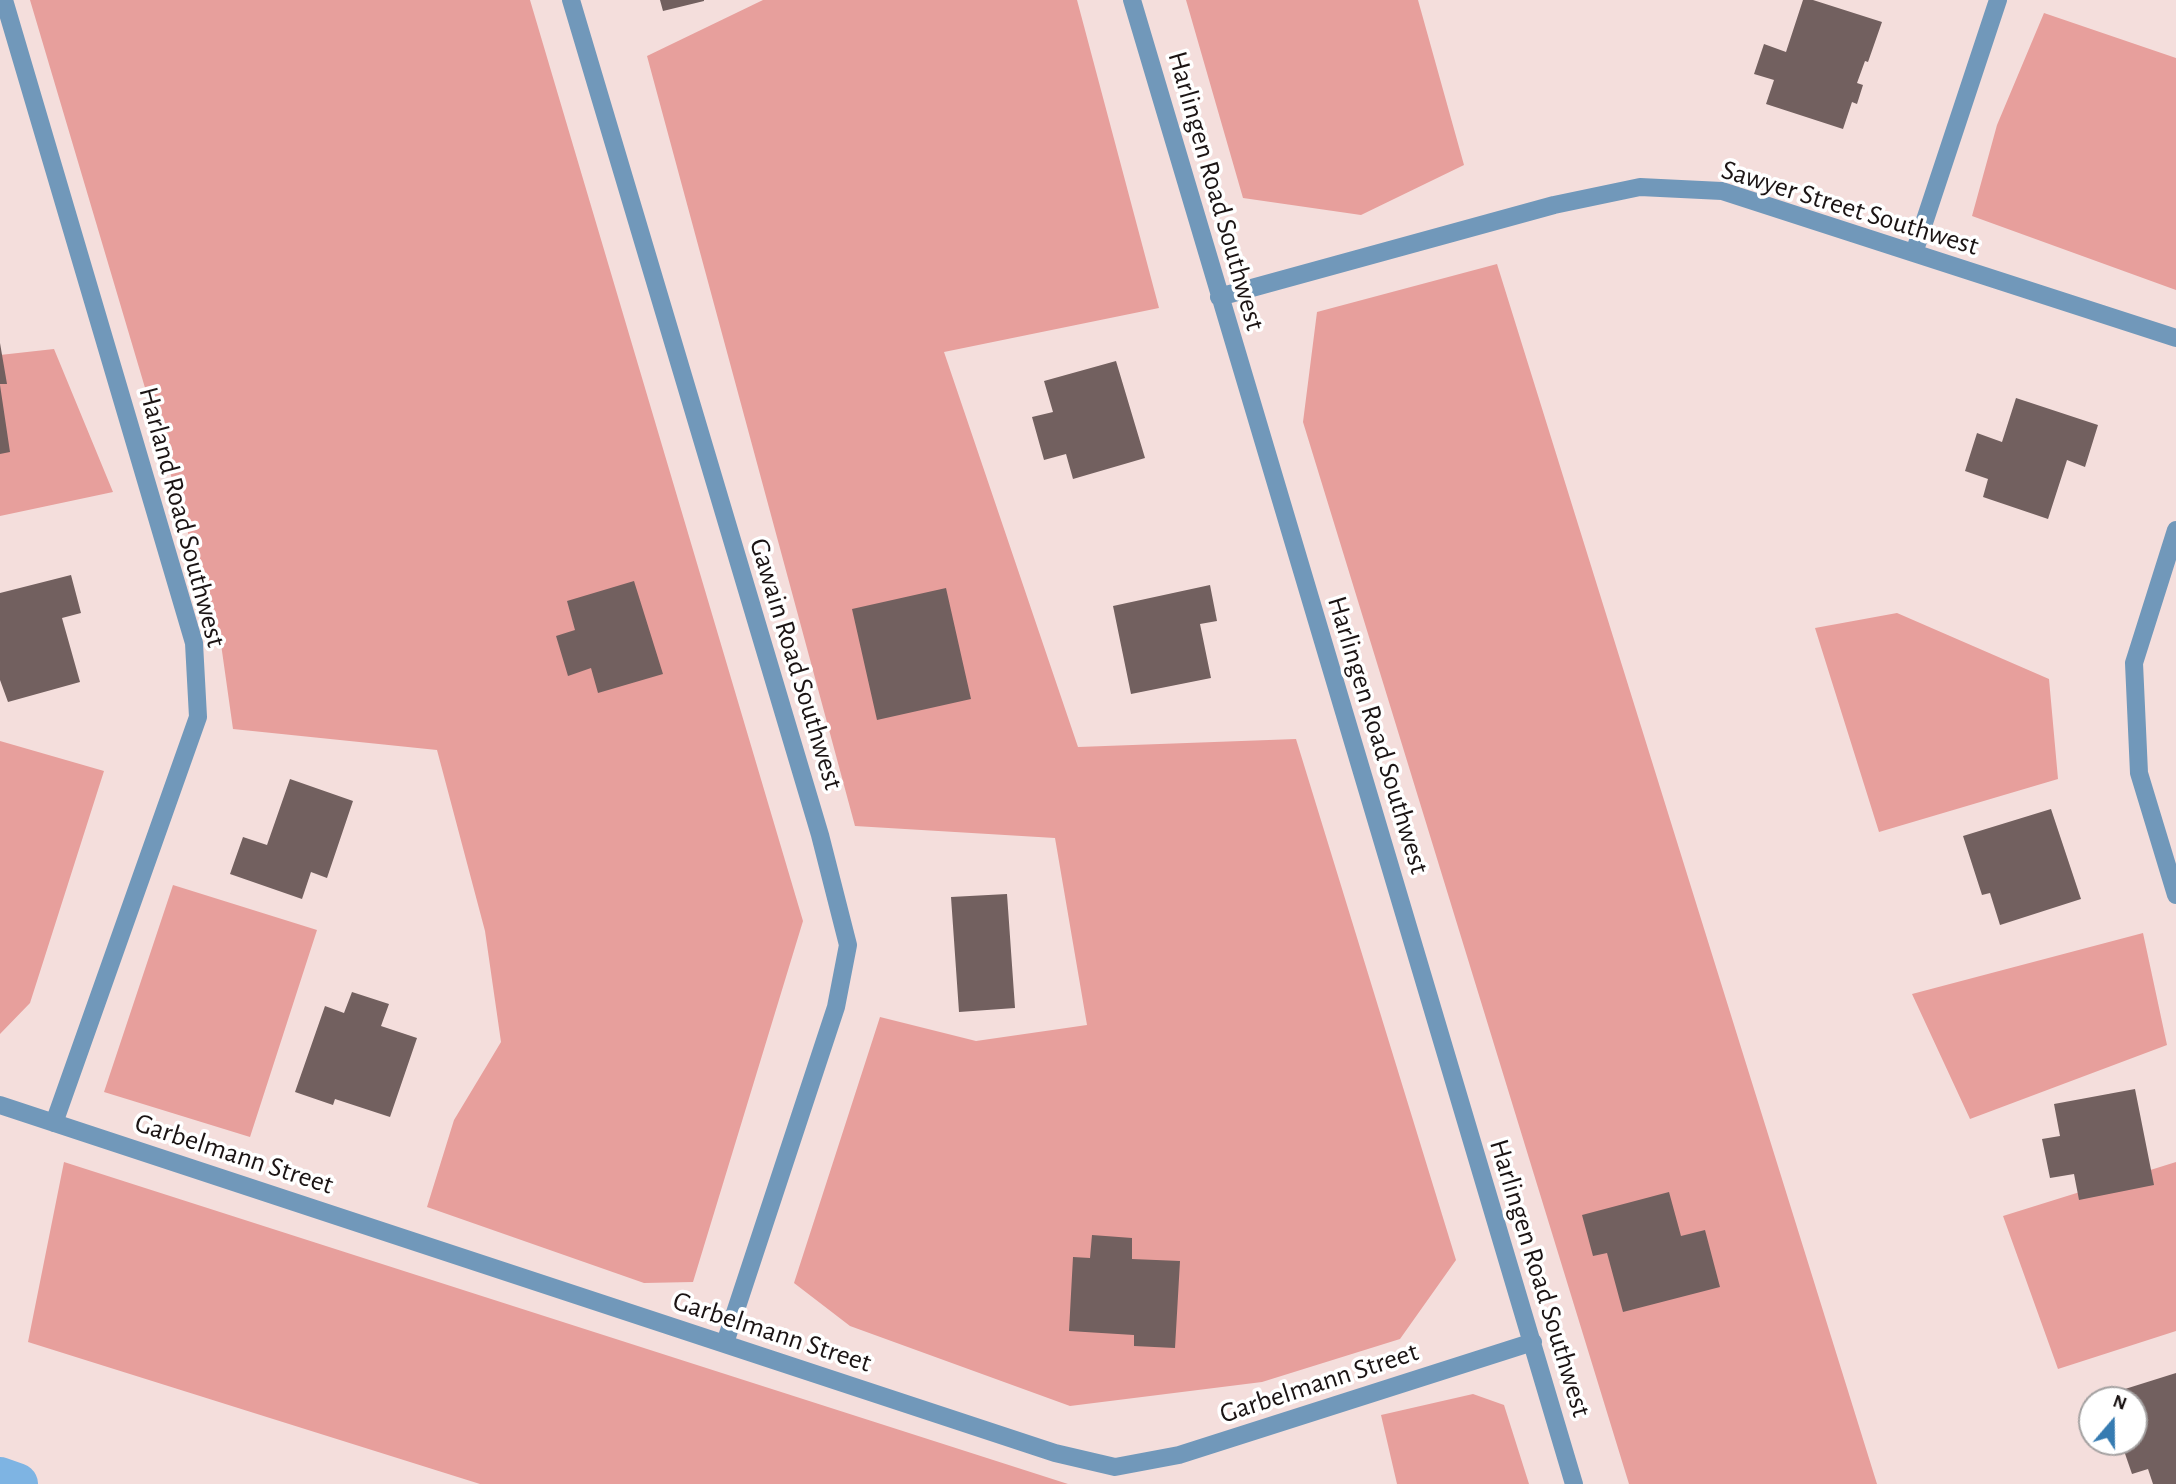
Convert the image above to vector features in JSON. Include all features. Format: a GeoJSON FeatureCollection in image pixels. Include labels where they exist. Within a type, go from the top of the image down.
{"type":"FeatureCollection","features":[{"type":"Feature","properties":{"kind":"street","name":"Harland Road Southwest"},"geometry":{"type":"LineString","coordinates":[[4,0],[194,643],[198,717],[54,1123]]}},
{"type":"Feature","properties":{"kind":"street","name":"Gawain Road Southwest"},"geometry":{"type":"LineString","coordinates":[[571,0],[816,822],[848,945],[836,1007],[725,1343]]}},
{"type":"Feature","properties":{"kind":"street","name":"Harlingen Road Southwest"},"geometry":{"type":"LineString","coordinates":[[1132,0],[1574,1484]]}},
{"type":"Feature","properties":{"kind":"street"},"geometry":{"type":"LineString","coordinates":[[1914,253],[1998,0]]}},
{"type":"Feature","properties":{"kind":"street","name":"Sawyer Street Southwest"},"geometry":{"type":"LineString","coordinates":[[1219,297],[1555,205],[1640,187],[1722,191],[2176,338]]}},
{"type":"Feature","properties":{"kind":"street"},"geometry":{"type":"LineString","coordinates":[[2176,530],[2134,663],[2139,773],[2176,895]]}},
{"type":"Feature","properties":{"kind":"street","name":"Garbelmann Street"},"geometry":{"type":"LineString","coordinates":[[0,1105],[1055,1454],[1115,1467],[1179,1455],[1533,1342]]}},
{"type":"Feature","properties":{"kind":"shaded area"},"geometry":{"type":"Polygon","coordinates":[[[30,0],[530,0],[803,921],[693,1282],[644,1283],[427,1207],[454,1120],[501,1042],[485,931],[437,750],[233,729],[221,644],[30,0]]]}},
{"type":"Feature","properties":{"kind":"shaded area"},"geometry":{"type":"Polygon","coordinates":[[[763,0],[1077,0],[1159,308],[944,352],[1078,747],[1296,739],[1456,1260],[1400,1339],[1262,1382],[1070,1406],[850,1326],[794,1283],[880,1017],[976,1041],[1087,1025],[1055,838],[855,826],[647,56],[763,0]]]}},
{"type":"Feature","properties":{"kind":"shaded area"},"geometry":{"type":"Polygon","coordinates":[[[1186,0],[1418,0],[1464,165],[1361,215],[1243,198],[1186,0]]]}},
{"type":"Feature","properties":{"kind":"shaded area"},"geometry":{"type":"Polygon","coordinates":[[[2044,13],[2176,58],[2176,290],[1972,216],[1997,125],[2044,13]]]}},
{"type":"Feature","properties":{"kind":"shaded area"},"geometry":{"type":"Polygon","coordinates":[[[1497,264],[1877,1484],[1629,1484],[1303,422],[1317,312],[1497,264]]]}},
{"type":"Feature","properties":{"kind":"shaded area"},"geometry":{"type":"Polygon","coordinates":[[[54,349],[113,492],[0,516],[0,355],[54,349]]]}},
{"type":"Feature","properties":{"kind":"shaded area"},"geometry":{"type":"Polygon","coordinates":[[[1897,613],[2049,679],[2058,779],[1879,832],[1815,628],[1897,613]]]}},
{"type":"Feature","properties":{"kind":"shaded area"},"geometry":{"type":"Polygon","coordinates":[[[0,741],[104,771],[30,1003],[0,1034],[0,741]]]}},
{"type":"Feature","properties":{"kind":"shaded area"},"geometry":{"type":"Polygon","coordinates":[[[173,885],[317,930],[250,1137],[104,1092],[173,885]]]}},
{"type":"Feature","properties":{"kind":"shaded area"},"geometry":{"type":"Polygon","coordinates":[[[2143,933],[2167,1045],[1970,1119],[1912,994],[2143,933]]]}},
{"type":"Feature","properties":{"kind":"shaded area"},"geometry":{"type":"Polygon","coordinates":[[[64,1162],[1068,1484],[480,1484],[28,1342],[64,1162]]]}},
{"type":"Feature","properties":{"kind":"shaded area"},"geometry":{"type":"Polygon","coordinates":[[[2176,1162],[2176,1331],[2058,1369],[2003,1216],[2176,1162]]]}},
{"type":"Feature","properties":{"kind":"shaded area"},"geometry":{"type":"Polygon","coordinates":[[[1473,1394],[1504,1405],[1529,1484],[1397,1484],[1381,1415],[1473,1394]]]}},
{"type":"Feature","properties":{"kind":"building"},"geometry":{"type":"Polygon","coordinates":[[[660,0],[704,0],[704,1],[663,11],[660,0]]]}},
{"type":"Feature","properties":{"kind":"building"},"geometry":{"type":"Polygon","coordinates":[[[1803,0],[1813,0],[1882,22],[1868,62],[1865,61],[1857,83],[1863,85],[1857,104],[1852,102],[1843,129],[1766,104],[1774,80],[1754,74],[1764,44],[1786,52],[1803,0]]]}},
{"type":"Feature","properties":{"kind":"building"},"geometry":{"type":"Polygon","coordinates":[[[0,343],[7,384],[0,384],[0,343]]]}},
{"type":"Feature","properties":{"kind":"building"},"geometry":{"type":"Polygon","coordinates":[[[1116,361],[1145,458],[1073,479],[1066,454],[1044,460],[1032,417],[1053,412],[1044,381],[1116,361]]]}},
{"type":"Feature","properties":{"kind":"building"},"geometry":{"type":"Polygon","coordinates":[[[0,385],[10,452],[0,454],[0,385]]]}},
{"type":"Feature","properties":{"kind":"building"},"geometry":{"type":"Polygon","coordinates":[[[2016,398],[2098,425],[2085,467],[2067,460],[2048,519],[1983,497],[1988,479],[1965,471],[1977,433],[2002,442],[2016,398]]]}},
{"type":"Feature","properties":{"kind":"building"},"geometry":{"type":"Polygon","coordinates":[[[71,575],[81,613],[62,618],[80,682],[8,702],[0,680],[0,593],[71,575]]]}},
{"type":"Feature","properties":{"kind":"building"},"geometry":{"type":"Polygon","coordinates":[[[634,581],[663,674],[598,693],[591,668],[568,676],[556,636],[575,630],[567,601],[634,581]]]}},
{"type":"Feature","properties":{"kind":"building"},"geometry":{"type":"Polygon","coordinates":[[[1210,585],[1217,621],[1200,624],[1211,678],[1131,694],[1113,606],[1210,585]]]}},
{"type":"Feature","properties":{"kind":"building"},"geometry":{"type":"Polygon","coordinates":[[[946,588],[971,699],[877,720],[852,609],[946,588]]]}},
{"type":"Feature","properties":{"kind":"building"},"geometry":{"type":"Polygon","coordinates":[[[290,779],[353,801],[327,878],[311,872],[302,899],[230,874],[243,837],[267,845],[290,779]]]}},
{"type":"Feature","properties":{"kind":"building"},"geometry":{"type":"Polygon","coordinates":[[[2051,809],[2081,899],[2000,925],[1990,893],[1982,895],[1963,836],[2051,809]]]}},
{"type":"Feature","properties":{"kind":"building"},"geometry":{"type":"Polygon","coordinates":[[[1007,894],[1015,1008],[959,1012],[951,897],[1007,894]]]}},
{"type":"Feature","properties":{"kind":"building"},"geometry":{"type":"Polygon","coordinates":[[[352,992],[389,1004],[381,1026],[417,1038],[390,1117],[335,1099],[333,1105],[295,1092],[325,1006],[344,1013],[352,992]]]}},
{"type":"Feature","properties":{"kind":"building"},"geometry":{"type":"Polygon","coordinates":[[[2135,1089],[2154,1185],[2079,1200],[2074,1174],[2050,1178],[2042,1139],[2060,1136],[2054,1104],[2135,1089]]]}},
{"type":"Feature","properties":{"kind":"building"},"geometry":{"type":"Polygon","coordinates":[[[1669,1192],[1681,1236],[1705,1230],[1720,1287],[1623,1312],[1607,1253],[1593,1256],[1582,1215],[1669,1192]]]}},
{"type":"Feature","properties":{"kind":"building"},"geometry":{"type":"Polygon","coordinates":[[[1092,1235],[1132,1238],[1132,1259],[1180,1261],[1175,1348],[1134,1346],[1134,1335],[1069,1331],[1073,1257],[1090,1258],[1092,1235]]]}},
{"type":"Feature","properties":{"kind":"building"},"geometry":{"type":"Polygon","coordinates":[[[2176,1373],[2176,1484],[2153,1484],[2148,1469],[2132,1474],[2126,1456],[2148,1456],[2148,1386],[2135,1386],[2176,1373]]]}},
{"type":"Feature","properties":{"kind":"waterway"},"geometry":{"type":"LineString","coordinates":[[0,1478],[17,1484]]}}]}
